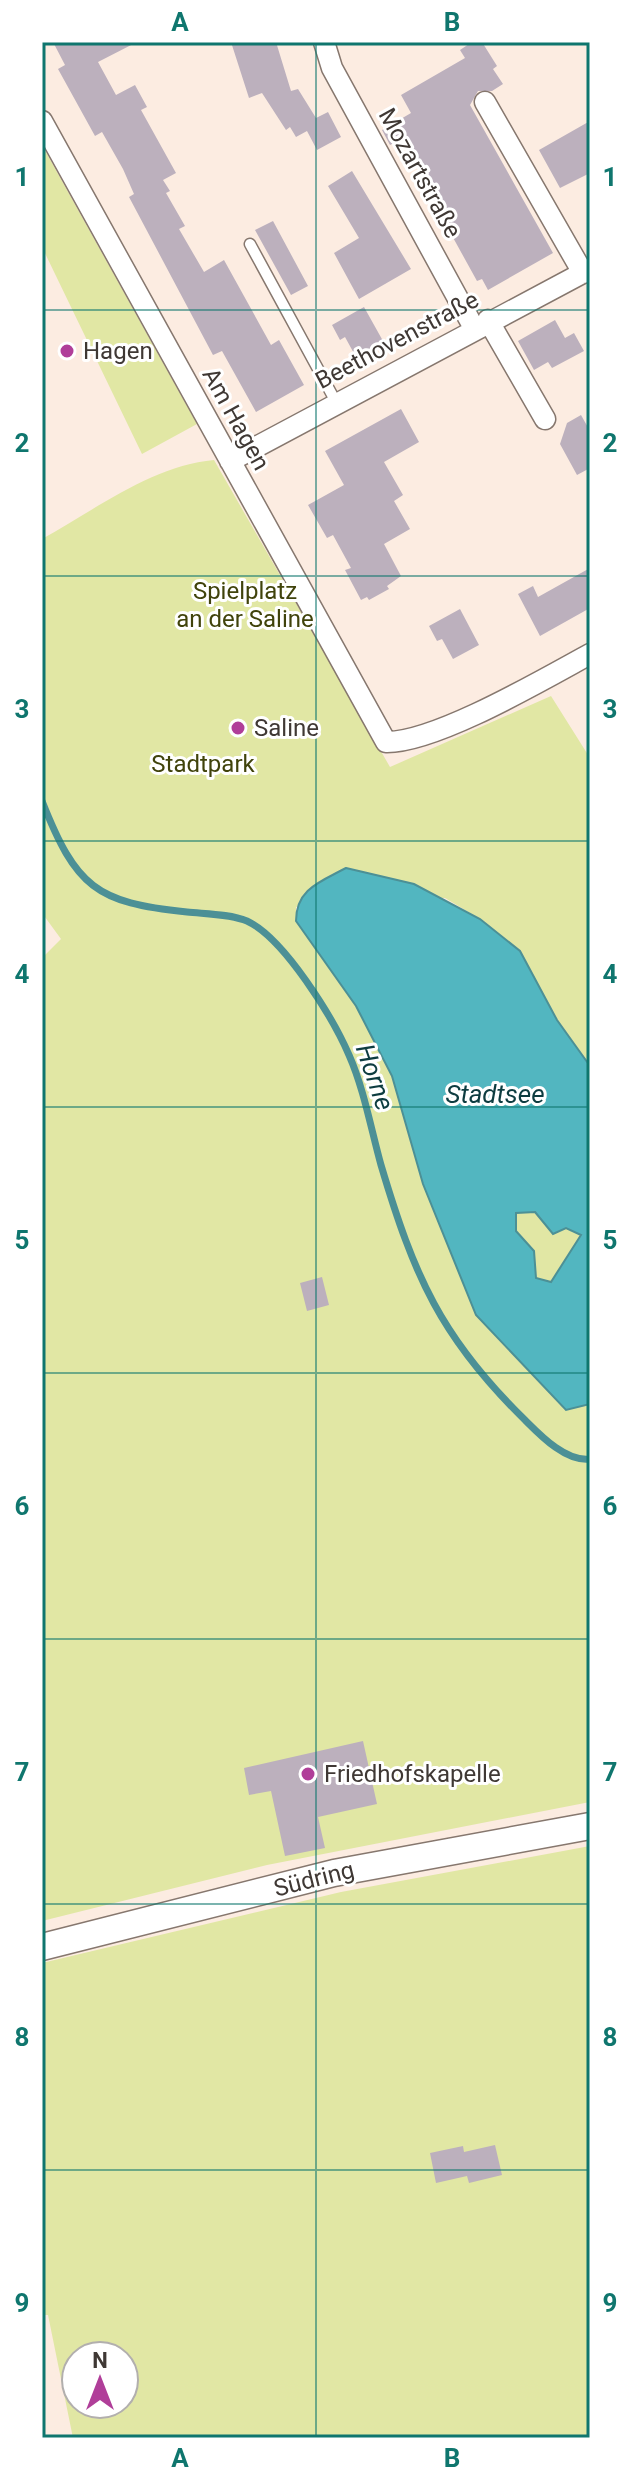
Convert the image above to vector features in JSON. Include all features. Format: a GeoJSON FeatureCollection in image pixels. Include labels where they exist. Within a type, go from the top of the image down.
{"type":"FeatureCollection","features":[{"type":"Feature","properties":{"kind":"street","name":"Mozartstraße"},"geometry":{"type":"LineString","coordinates":[[324,42],[332,68],[481,324],[545,419]]}},
{"type":"Feature","properties":{"kind":"street"},"geometry":{"type":"LineString","coordinates":[[485,102],[587,271]]}},
{"type":"Feature","properties":{"kind":"street","name":"Am Hagen"},"geometry":{"type":"LineString","coordinates":[[42,121],[386,742],[406,742],[515,694],[590,654]]}},
{"type":"Feature","properties":{"kind":"street","name":"Beethovenstraße"},"geometry":{"type":"LineString","coordinates":[[230,461],[481,324],[587,271]]}},
{"type":"Feature","properties":{"kind":"street","name":"Südring"},"geometry":{"type":"LineString","coordinates":[[42,1947],[334,1873],[590,1826]]}},
{"type":"Feature","properties":{"kind":"lane"},"geometry":{"type":"LineString","coordinates":[[250,244],[336,402]]}},
{"type":"Feature","properties":{"kind":"green space"},"geometry":{"type":"Polygon","coordinates":[[[42,145],[197,424],[142,454],[42,247],[42,145]]]}},
{"type":"Feature","properties":{"kind":"green space"},"geometry":{"type":"Polygon","coordinates":[[[214,460],[390,767],[551,696],[590,758],[590,1066],[557,1020],[520,951],[480,919],[445,898],[296,907],[296,921],[356,1006],[392,1076],[423,1184],[476,1315],[566,1410],[590,1404],[590,1802],[267,1865],[42,1921],[42,958],[61,939],[42,913],[42,539],[147,480],[169,470],[214,460]]]}},
{"type":"Feature","properties":{"kind":"green space"},"geometry":{"type":"Polygon","coordinates":[[[535,1212],[582,1235],[551,1283],[536,1278],[534,1251],[516,1232],[516,1213],[535,1212]]]}},
{"type":"Feature","properties":{"kind":"green space"},"geometry":{"type":"Polygon","coordinates":[[[590,1846],[590,2438],[73,2438],[69,2420],[140,2420],[140,2340],[60,2340],[60,2374],[48,2315],[42,2315],[42,1963],[341,1892],[590,1846]]]}},
{"type":"Feature","properties":{"kind":"water","name":"Stadtsee"},"geometry":{"type":"Polygon","coordinates":[[[346,868],[414,884],[480,919],[520,951],[557,1020],[590,1066],[590,1404],[566,1410],[476,1315],[423,1184],[392,1076],[356,1006],[296,921],[300,901],[305,894],[319,882],[346,868]],[[535,1212],[516,1213],[516,1231],[534,1251],[536,1278],[551,1282],[581,1235],[566,1228],[553,1234],[535,1212]]]}},
{"type":"Feature","properties":{"kind":"building"},"geometry":{"type":"Polygon","coordinates":[[[53,42],[137,42],[98,62],[116,95],[135,85],[147,107],[141,110],[176,173],[163,180],[170,191],[166,193],[185,226],[179,229],[204,272],[224,260],[271,345],[279,340],[304,385],[256,412],[222,351],[213,355],[129,197],[134,194],[123,169],[102,132],[95,136],[58,69],[65,65],[53,42]]]}},
{"type":"Feature","properties":{"kind":"building"},"geometry":{"type":"Polygon","coordinates":[[[231,42],[276,42],[291,91],[298,89],[316,118],[328,112],[341,137],[317,150],[307,131],[296,137],[290,127],[286,130],[262,93],[249,98],[231,42]]]}},
{"type":"Feature","properties":{"kind":"building"},"geometry":{"type":"Polygon","coordinates":[[[472,42],[482,42],[497,66],[493,69],[503,84],[492,91],[478,91],[470,105],[553,253],[488,290],[482,279],[477,281],[419,176],[423,174],[403,138],[390,145],[382,130],[411,113],[401,95],[465,58],[460,50],[472,42]]]}},
{"type":"Feature","properties":{"kind":"building"},"geometry":{"type":"Polygon","coordinates":[[[590,121],[590,173],[560,188],[539,150],[590,121]]]}},
{"type":"Feature","properties":{"kind":"building"},"geometry":{"type":"Polygon","coordinates":[[[352,171],[411,269],[359,299],[334,253],[359,238],[328,186],[352,171]]]}},
{"type":"Feature","properties":{"kind":"building"},"geometry":{"type":"Polygon","coordinates":[[[273,221],[308,286],[291,295],[255,230],[273,221]]]}},
{"type":"Feature","properties":{"kind":"building"},"geometry":{"type":"Polygon","coordinates":[[[364,307],[383,341],[356,357],[345,337],[340,340],[332,325],[364,307]]]}},
{"type":"Feature","properties":{"kind":"building"},"geometry":{"type":"Polygon","coordinates":[[[555,320],[565,338],[574,333],[584,351],[552,368],[548,362],[534,370],[518,341],[555,320]]]}},
{"type":"Feature","properties":{"kind":"building"},"geometry":{"type":"Polygon","coordinates":[[[401,409],[419,442],[384,462],[403,495],[394,501],[410,529],[384,544],[401,576],[387,586],[389,589],[369,600],[367,597],[361,600],[345,570],[351,568],[333,535],[327,538],[308,505],[344,485],[325,451],[401,409]]]}},
{"type":"Feature","properties":{"kind":"building"},"geometry":{"type":"Polygon","coordinates":[[[581,415],[590,431],[590,468],[577,475],[560,444],[567,423],[581,415]]]}},
{"type":"Feature","properties":{"kind":"building"},"geometry":{"type":"Polygon","coordinates":[[[590,568],[590,608],[540,636],[518,594],[533,586],[538,597],[590,568]]]}},
{"type":"Feature","properties":{"kind":"building"},"geometry":{"type":"Polygon","coordinates":[[[460,609],[479,645],[453,659],[442,639],[437,641],[429,626],[460,609]]]}},
{"type":"Feature","properties":{"kind":"building"},"geometry":{"type":"Polygon","coordinates":[[[322,1277],[329,1305],[307,1311],[300,1283],[322,1277]]]}},
{"type":"Feature","properties":{"kind":"building","name":"Friedhofskapelle"},"geometry":{"type":"Polygon","coordinates":[[[363,1741],[377,1804],[318,1817],[325,1848],[285,1856],[271,1791],[249,1795],[244,1768],[363,1741]]]}},
{"type":"Feature","properties":{"kind":"building"},"geometry":{"type":"Polygon","coordinates":[[[495,2145],[502,2175],[469,2183],[467,2176],[436,2183],[430,2153],[463,2146],[464,2152],[495,2145]]]}},
{"type":"Feature","properties":{"kind":"waterway","name":"Horne"},"geometry":{"type":"LineString","coordinates":[[42,801],[54,830],[79,872],[110,896],[156,908],[247,921],[261,930],[291,961],[332,1021],[349,1055],[406,1240],[419,1273],[451,1333],[496,1390],[554,1447],[572,1456],[590,1459]]}},
{"type":"Feature","properties":{"kind":"place","name":"Hagen"},"geometry":{"type":"Point","coordinates":[67,351]}},
{"type":"Feature","properties":{"kind":"place","name":"Saline"},"geometry":{"type":"Point","coordinates":[238,728]}},
{"type":"Feature","properties":{"kind":"place","name":"Friedhofskapelle"},"geometry":{"type":"Point","coordinates":[308,1774]}},
{"type":"Feature","properties":{"kind":"park label","name":"Spielplatz an der Saline"},"geometry":{"type":"Point","coordinates":[245,605]}},
{"type":"Feature","properties":{"kind":"park label","name":"Stadtpark"},"geometry":{"type":"Point","coordinates":[203,764]}}]}
